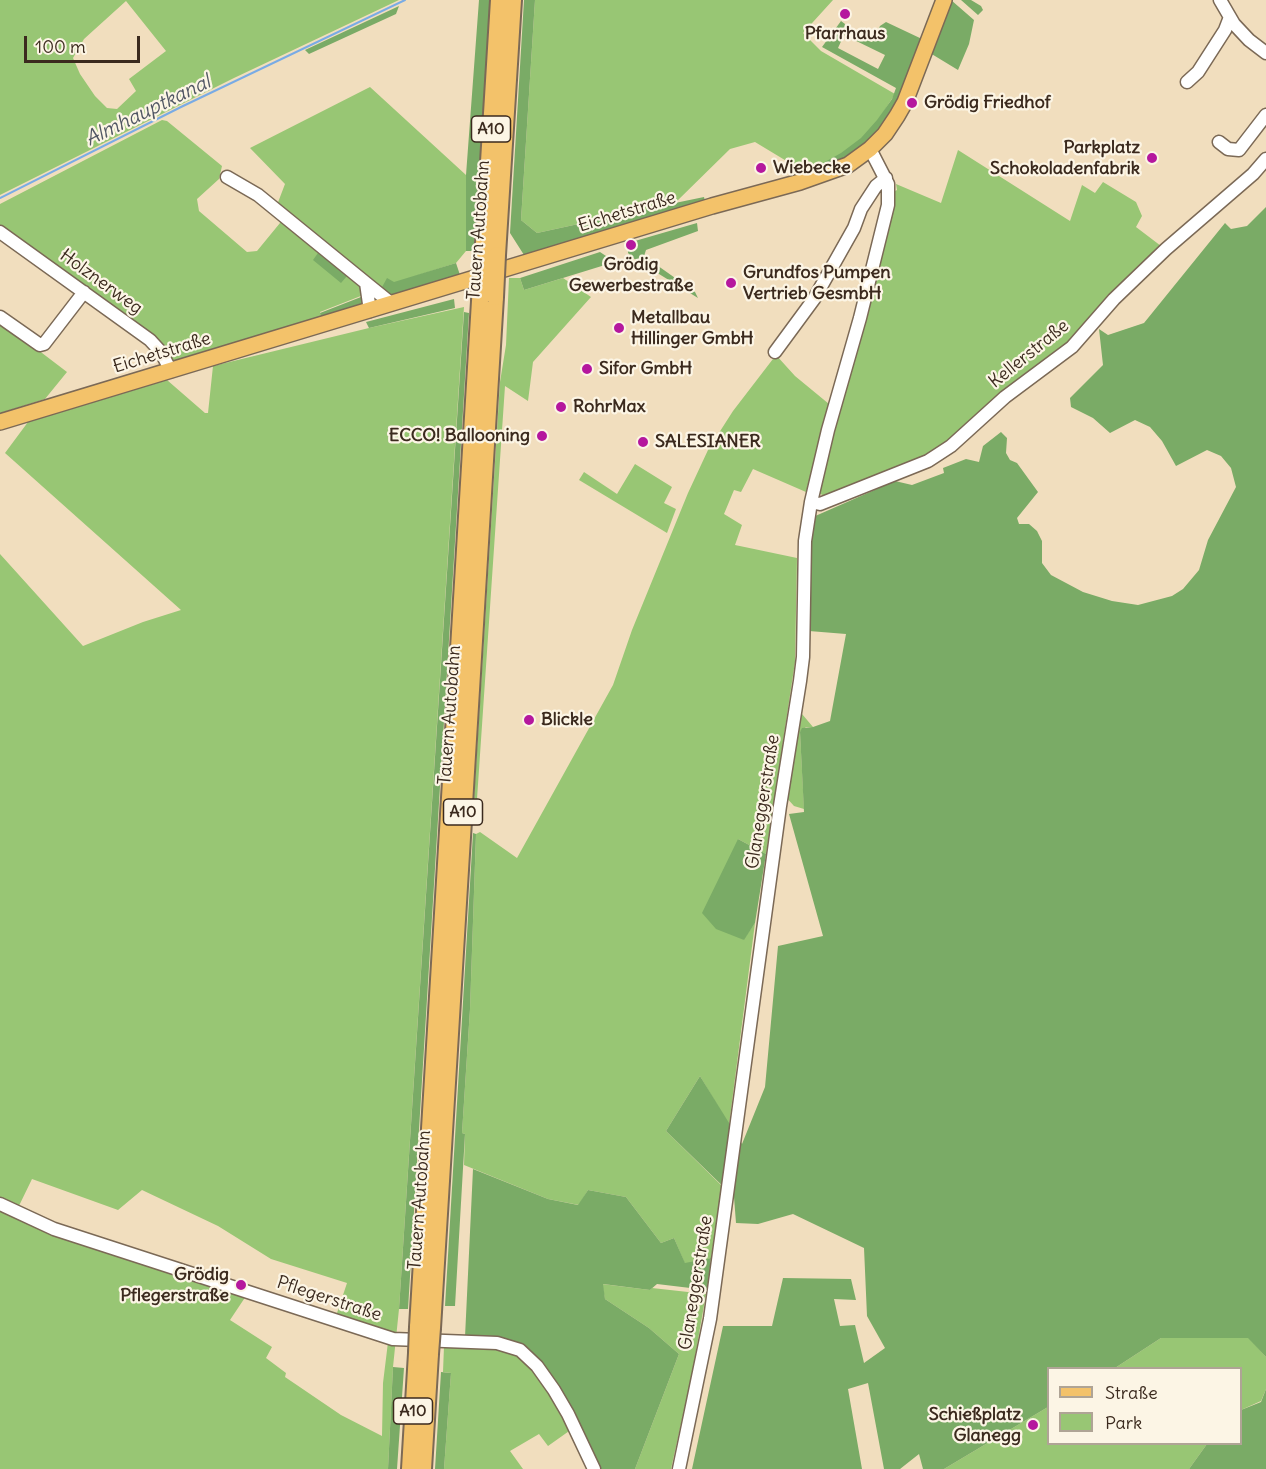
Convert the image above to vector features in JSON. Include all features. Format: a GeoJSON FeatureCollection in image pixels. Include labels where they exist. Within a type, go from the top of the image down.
{"type":"FeatureCollection","features":[{"type":"Feature","properties":{"kind":"highway","name":"Tauern Autobahn"},"geometry":{"type":"LineString","coordinates":[[410,1469],[425,1328],[488,299],[499,0]]}},
{"type":"Feature","properties":{"kind":"highway","name":"Tauern Autobahn"},"geometry":{"type":"LineString","coordinates":[[490,257],[513,0]]}},
{"type":"Feature","properties":{"kind":"highway","name":"Tauern Autobahn"},"geometry":{"type":"LineString","coordinates":[[423,1354],[423,1469]]}},
{"type":"Feature","properties":{"kind":"main road","name":"Eichetstraße"},"geometry":{"type":"LineString","coordinates":[[0,422],[712,206],[825,174],[848,165],[870,149],[885,134],[905,102],[944,0]]}},
{"type":"Feature","properties":{"kind":"street"},"geometry":{"type":"LineString","coordinates":[[1220,0],[1230,17],[1249,40],[1266,53]]}},
{"type":"Feature","properties":{"kind":"street"},"geometry":{"type":"LineString","coordinates":[[1187,82],[1198,72],[1225,30],[1230,17]]}},
{"type":"Feature","properties":{"kind":"street"},"geometry":{"type":"LineString","coordinates":[[1219,142],[1228,149],[1239,150],[1266,115]]}},
{"type":"Feature","properties":{"kind":"street","name":"Glaneggerstraße"},"geometry":{"type":"LineString","coordinates":[[679,1469],[710,1319],[780,806],[800,681],[803,657],[805,541],[811,502],[888,205],[890,190],[870,149]]}},
{"type":"Feature","properties":{"kind":"street","name":"Kellerstraße"},"geometry":{"type":"LineString","coordinates":[[811,502],[820,504],[831,500],[928,461],[951,447],[1005,397],[1072,347],[1114,299],[1166,249],[1253,174],[1266,159]]}},
{"type":"Feature","properties":{"kind":"street"},"geometry":{"type":"LineString","coordinates":[[227,177],[258,195],[392,304]]}},
{"type":"Feature","properties":{"kind":"street"},"geometry":{"type":"LineString","coordinates":[[775,352],[814,299],[854,228],[861,209],[876,186],[886,178]]}},
{"type":"Feature","properties":{"kind":"street","name":"Holznerweg"},"geometry":{"type":"LineString","coordinates":[[0,231],[150,340],[161,352],[171,371]]}},
{"type":"Feature","properties":{"kind":"street"},"geometry":{"type":"LineString","coordinates":[[366,283],[370,311]]}},
{"type":"Feature","properties":{"kind":"street"},"geometry":{"type":"LineString","coordinates":[[0,316],[36,343],[44,344],[84,292]]}},
{"type":"Feature","properties":{"kind":"street","name":"Pflegerstraße"},"geometry":{"type":"LineString","coordinates":[[0,1204],[54,1229],[393,1339],[497,1343],[520,1350],[537,1366],[554,1390],[594,1469]]}},
{"type":"Feature","properties":{"kind":"green space"},"geometry":{"type":"Polygon","coordinates":[[[0,0],[399,0],[234,78],[0,195],[0,0]],[[126,1],[84,39],[73,58],[80,74],[95,96],[107,108],[117,109],[136,91],[129,79],[166,51],[126,1]]]}},
{"type":"Feature","properties":{"kind":"green space"},"geometry":{"type":"Polygon","coordinates":[[[479,0],[491,0],[474,251],[466,251],[466,175],[479,0]]]}},
{"type":"Feature","properties":{"kind":"green space"},"geometry":{"type":"Polygon","coordinates":[[[524,0],[535,0],[521,220],[537,233],[704,197],[705,201],[524,255],[510,233],[524,0]]]}},
{"type":"Feature","properties":{"kind":"green space"},"geometry":{"type":"Polygon","coordinates":[[[535,0],[833,0],[803,33],[821,51],[895,94],[875,125],[852,149],[827,163],[803,171],[755,142],[730,149],[675,203],[537,233],[521,220],[535,0]]]}},
{"type":"Feature","properties":{"kind":"green space"},"geometry":{"type":"Polygon","coordinates":[[[951,0],[974,20],[969,44],[958,70],[930,53],[951,0]]]}},
{"type":"Feature","properties":{"kind":"green space"},"geometry":{"type":"Polygon","coordinates":[[[961,0],[971,0],[983,10],[978,15],[961,0]]]}},
{"type":"Feature","properties":{"kind":"green space"},"geometry":{"type":"Polygon","coordinates":[[[399,6],[396,14],[309,54],[305,50],[399,6]]]}},
{"type":"Feature","properties":{"kind":"green space"},"geometry":{"type":"Polygon","coordinates":[[[841,21],[845,24],[844,29],[872,42],[880,26],[886,22],[922,39],[898,102],[884,123],[866,142],[845,158],[804,174],[800,170],[823,163],[861,138],[892,99],[896,88],[822,47],[841,21]],[[844,35],[838,48],[878,69],[885,55],[844,35]]]}},
{"type":"Feature","properties":{"kind":"green space"},"geometry":{"type":"Polygon","coordinates":[[[370,87],[466,175],[466,251],[456,263],[394,283],[320,312],[322,320],[177,363],[0,228],[0,204],[162,120],[167,121],[222,166],[219,179],[197,199],[199,211],[247,252],[257,251],[280,223],[277,205],[285,184],[250,148],[370,87]]]}},
{"type":"Feature","properties":{"kind":"green space"},"geometry":{"type":"Polygon","coordinates":[[[958,150],[1070,221],[1082,185],[1095,193],[1103,182],[1136,202],[1142,216],[1136,227],[1161,246],[1073,338],[943,445],[918,460],[825,496],[820,494],[820,480],[897,190],[896,184],[941,203],[958,150]]]}},
{"type":"Feature","properties":{"kind":"green space"},"geometry":{"type":"Polygon","coordinates":[[[1266,207],[1266,1357],[1248,1338],[1161,1338],[1117,1367],[1047,1367],[1047,1408],[944,1469],[923,1469],[919,1454],[900,1469],[884,1469],[868,1383],[848,1389],[862,1469],[692,1469],[723,1326],[772,1326],[783,1278],[851,1279],[856,1300],[834,1299],[840,1326],[855,1325],[864,1363],[885,1348],[867,1316],[864,1248],[793,1214],[758,1224],[736,1223],[734,1197],[666,1131],[700,1076],[742,1144],[765,1087],[778,946],[823,936],[789,814],[804,812],[800,732],[802,728],[830,721],[846,634],[809,631],[809,542],[813,517],[895,481],[912,485],[944,473],[943,468],[966,459],[979,462],[983,446],[1001,432],[1007,438],[1006,453],[1010,460],[1017,463],[1038,492],[1017,518],[1019,524],[1029,524],[1037,531],[1042,541],[1042,563],[1051,575],[1083,592],[1112,601],[1138,605],[1172,596],[1183,589],[1199,570],[1208,540],[1236,487],[1231,468],[1221,456],[1207,450],[1176,466],[1162,441],[1150,427],[1135,420],[1110,433],[1093,418],[1071,407],[1070,398],[1103,365],[1099,329],[1108,335],[1144,323],[1225,223],[1231,229],[1247,226],[1266,207]]]}},
{"type":"Feature","properties":{"kind":"green space"},"geometry":{"type":"Polygon","coordinates":[[[697,223],[698,231],[646,250],[644,256],[695,292],[698,298],[628,253],[628,243],[697,223]]]}},
{"type":"Feature","properties":{"kind":"green space"},"geometry":{"type":"Polygon","coordinates":[[[600,252],[606,256],[605,265],[524,290],[520,278],[600,252]]]}},
{"type":"Feature","properties":{"kind":"green space"},"geometry":{"type":"Polygon","coordinates":[[[318,253],[347,276],[341,283],[313,260],[318,253]]]}},
{"type":"Feature","properties":{"kind":"green space"},"geometry":{"type":"Polygon","coordinates":[[[456,263],[460,275],[390,296],[381,289],[387,278],[394,282],[456,263]]]}},
{"type":"Feature","properties":{"kind":"green space"},"geometry":{"type":"Polygon","coordinates":[[[509,278],[520,278],[524,290],[563,278],[591,297],[533,362],[528,401],[505,386],[477,799],[474,798],[500,382],[506,345],[509,278]]]}},
{"type":"Feature","properties":{"kind":"green space"},"geometry":{"type":"Polygon","coordinates":[[[361,297],[363,307],[322,320],[320,313],[361,297]]]}},
{"type":"Feature","properties":{"kind":"green space"},"geometry":{"type":"Polygon","coordinates":[[[454,299],[455,308],[369,328],[366,322],[454,299]]]}},
{"type":"Feature","properties":{"kind":"green space"},"geometry":{"type":"Polygon","coordinates":[[[464,307],[388,1469],[0,1469],[0,554],[83,646],[143,622],[181,610],[5,453],[28,422],[167,380],[205,413],[208,413],[213,366],[464,307]],[[32,1179],[15,1214],[246,1296],[230,1320],[272,1347],[266,1358],[286,1373],[285,1377],[341,1415],[382,1436],[383,1383],[389,1334],[336,1316],[347,1283],[271,1259],[218,1226],[142,1190],[118,1210],[32,1179]]]}},
{"type":"Feature","properties":{"kind":"green space"},"geometry":{"type":"Polygon","coordinates":[[[464,312],[469,313],[408,1309],[399,1309],[464,312]]]}},
{"type":"Feature","properties":{"kind":"green space"},"geometry":{"type":"Polygon","coordinates":[[[0,321],[67,372],[45,399],[0,413],[0,321]]]}},
{"type":"Feature","properties":{"kind":"green space"},"geometry":{"type":"Polygon","coordinates":[[[776,355],[795,376],[829,404],[806,492],[753,469],[741,492],[734,490],[724,514],[742,525],[735,545],[797,558],[795,662],[766,854],[738,839],[743,940],[755,923],[729,1125],[700,1076],[666,1131],[722,1186],[711,1258],[685,1264],[674,1238],[661,1243],[626,1197],[588,1190],[579,1205],[548,1199],[464,1165],[465,1134],[462,1133],[470,1009],[476,834],[480,832],[517,858],[613,685],[632,630],[708,450],[733,411],[776,355]]]}},
{"type":"Feature","properties":{"kind":"green space"},"geometry":{"type":"Polygon","coordinates":[[[635,464],[672,487],[664,503],[676,509],[667,533],[579,480],[584,472],[617,494],[635,464]]]}},
{"type":"Feature","properties":{"kind":"green space"},"geometry":{"type":"Polygon","coordinates":[[[802,714],[813,727],[806,727],[800,732],[804,809],[794,806],[785,796],[798,715],[802,714]]]}},
{"type":"Feature","properties":{"kind":"green space"},"geometry":{"type":"Polygon","coordinates":[[[473,833],[476,834],[470,1009],[455,1306],[445,1306],[473,833]]]}},
{"type":"Feature","properties":{"kind":"green space"},"geometry":{"type":"Polygon","coordinates":[[[738,839],[766,854],[755,923],[744,940],[716,929],[702,913],[738,839]]]}},
{"type":"Feature","properties":{"kind":"green space"},"geometry":{"type":"Polygon","coordinates":[[[473,1169],[548,1199],[578,1205],[588,1190],[626,1197],[661,1243],[674,1238],[685,1263],[711,1258],[707,1290],[657,1284],[650,1290],[603,1284],[605,1299],[649,1328],[679,1354],[635,1469],[598,1469],[531,1355],[465,1337],[473,1169]]]}},
{"type":"Feature","properties":{"kind":"green space"},"geometry":{"type":"Polygon","coordinates":[[[602,1284],[706,1294],[692,1374],[671,1469],[635,1469],[679,1354],[649,1328],[605,1299],[602,1284]]]}},
{"type":"Feature","properties":{"kind":"green space"},"geometry":{"type":"Polygon","coordinates":[[[1161,1338],[1249,1338],[1266,1357],[1266,1389],[1261,1401],[1242,1410],[1242,1367],[1117,1367],[1161,1338]]]}},
{"type":"Feature","properties":{"kind":"green space"},"geometry":{"type":"Polygon","coordinates":[[[444,1346],[497,1348],[512,1352],[530,1363],[572,1429],[548,1446],[539,1434],[510,1451],[523,1469],[444,1469],[451,1373],[443,1372],[444,1346]]]}},
{"type":"Feature","properties":{"kind":"green space"},"geometry":{"type":"Polygon","coordinates":[[[393,1367],[404,1368],[397,1469],[388,1469],[393,1367]]]}},
{"type":"Feature","properties":{"kind":"green space"},"geometry":{"type":"Polygon","coordinates":[[[441,1372],[451,1373],[444,1469],[435,1469],[441,1372]]]}},
{"type":"Feature","properties":{"kind":"green space"},"geometry":{"type":"Polygon","coordinates":[[[1266,1389],[1266,1469],[1189,1469],[1206,1445],[1242,1445],[1242,1410],[1261,1402],[1266,1389]]]}},
{"type":"Feature","properties":{"kind":"green space","name":"Schießplatz Glanegg"},"geometry":{"type":"Polygon","coordinates":[[[1047,1408],[1047,1445],[1206,1445],[1189,1469],[944,1469],[1047,1408]]]}},
{"type":"Feature","properties":{"kind":"waterway","name":"Almhauptkanal"},"geometry":{"type":"LineString","coordinates":[[0,198],[181,107],[405,0]]}},
{"type":"Feature","properties":{"kind":"place","name":"Pfarrhaus"},"geometry":{"type":"Point","coordinates":[845,14]}},
{"type":"Feature","properties":{"kind":"place","name":"Grödig Friedhof"},"geometry":{"type":"Point","coordinates":[912,103]}},
{"type":"Feature","properties":{"kind":"place","name":"Parkplatz Schokoladenfabrik"},"geometry":{"type":"Point","coordinates":[1152,158]}},
{"type":"Feature","properties":{"kind":"place","name":"Wiebecke"},"geometry":{"type":"Point","coordinates":[761,168]}},
{"type":"Feature","properties":{"kind":"place","name":"Grödig Gewerbestraße"},"geometry":{"type":"Point","coordinates":[631,245]}},
{"type":"Feature","properties":{"kind":"place","name":"Grundfos Pumpen Vertrieb GesmbH"},"geometry":{"type":"Point","coordinates":[731,283]}},
{"type":"Feature","properties":{"kind":"place","name":"Metallbau Hillinger GmbH"},"geometry":{"type":"Point","coordinates":[619,328]}},
{"type":"Feature","properties":{"kind":"place","name":"Sifor GmbH"},"geometry":{"type":"Point","coordinates":[587,369]}},
{"type":"Feature","properties":{"kind":"place","name":"RohrMax"},"geometry":{"type":"Point","coordinates":[561,407]}},
{"type":"Feature","properties":{"kind":"place","name":"ECCO! Ballooning"},"geometry":{"type":"Point","coordinates":[542,436]}},
{"type":"Feature","properties":{"kind":"place","name":"SALESIANER"},"geometry":{"type":"Point","coordinates":[643,442]}},
{"type":"Feature","properties":{"kind":"place","name":"Blickle"},"geometry":{"type":"Point","coordinates":[529,720]}},
{"type":"Feature","properties":{"kind":"place","name":"Grödig Pflegerstraße"},"geometry":{"type":"Point","coordinates":[241,1285]}},
{"type":"Feature","properties":{"kind":"place","name":"Schießplatz Glanegg"},"geometry":{"type":"Point","coordinates":[1033,1425]}}]}
